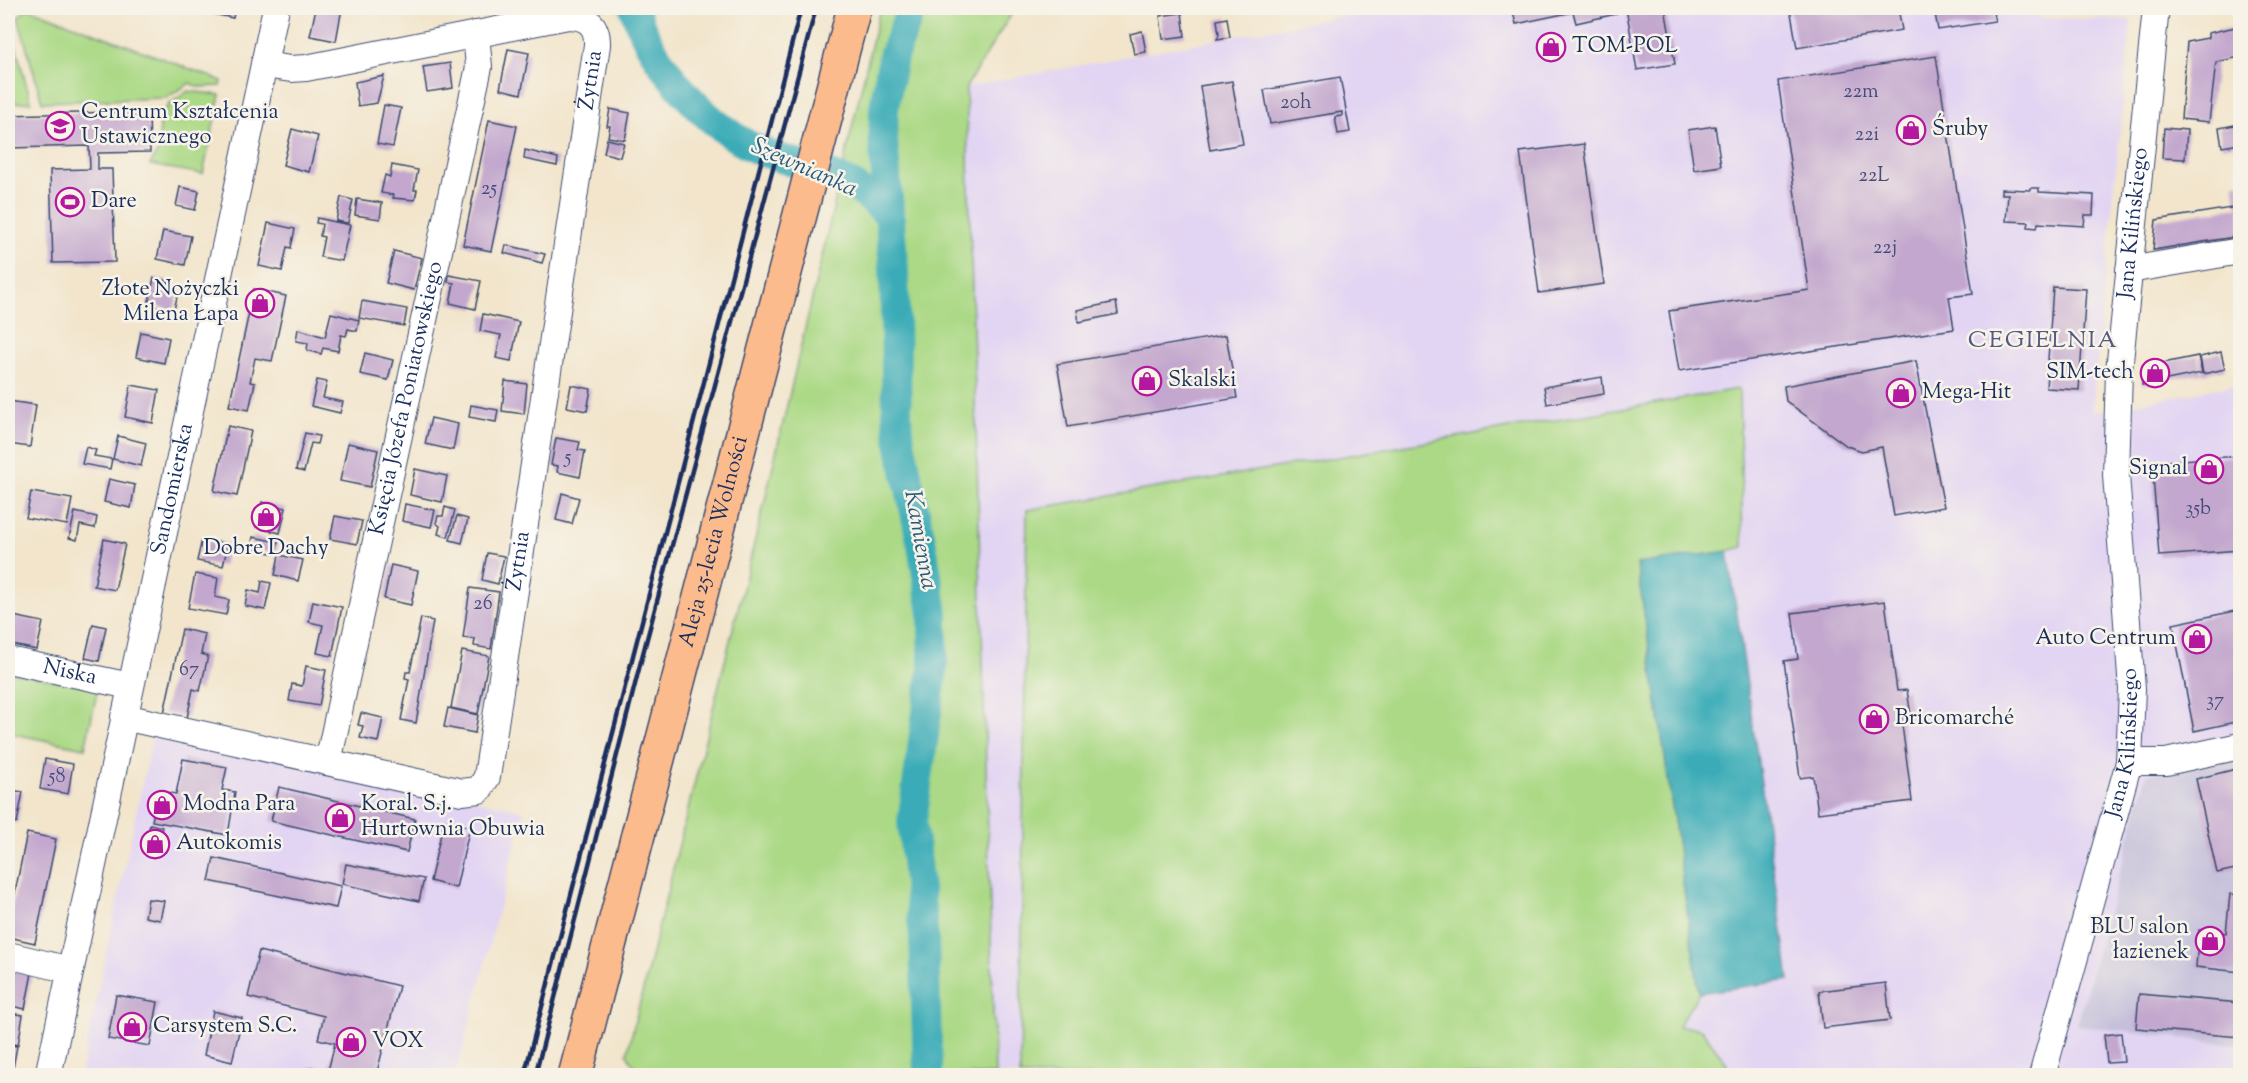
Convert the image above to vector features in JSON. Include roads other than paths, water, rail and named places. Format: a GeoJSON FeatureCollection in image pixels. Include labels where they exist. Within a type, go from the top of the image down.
{"type":"FeatureCollection","features":[{"type":"Feature","properties":{"kind":"main road","name":"Aleja 25-lecia Wolności"},"geometry":{"type":"LineString","coordinates":[[575,1076],[854,8]]}},
{"type":"Feature","properties":{"kind":"street","name":"Sandomierska"},"geometry":{"type":"LineString","coordinates":[[48,1076],[276,8]]}},
{"type":"Feature","properties":{"kind":"street","name":"Jana Kilińskiego"},"geometry":{"type":"LineString","coordinates":[[2042,1076],[2128,762],[2132,689],[2116,475],[2116,441],[2119,371],[2129,270],[2159,8]]}},
{"type":"Feature","properties":{"kind":"street"},"geometry":{"type":"LineString","coordinates":[[264,65],[291,69],[306,68],[476,34],[543,14]]}},
{"type":"Feature","properties":{"kind":"street","name":"Żytnia"},"geometry":{"type":"LineString","coordinates":[[124,717],[462,792],[479,790],[487,777],[597,45],[594,26],[584,18],[543,14]]}},
{"type":"Feature","properties":{"kind":"street","name":"Księcia Józefa Poniatowskiego"},"geometry":{"type":"LineString","coordinates":[[328,762],[479,68],[476,34]]}},
{"type":"Feature","properties":{"kind":"street"},"geometry":{"type":"LineString","coordinates":[[2129,270],[2241,251]]}},
{"type":"Feature","properties":{"kind":"street","name":"Niska"},"geometry":{"type":"LineString","coordinates":[[8,660],[130,686]]}},
{"type":"Feature","properties":{"kind":"street"},"geometry":{"type":"LineString","coordinates":[[2128,762],[2166,762],[2241,746]]}},
{"type":"Feature","properties":{"kind":"street"},"geometry":{"type":"LineString","coordinates":[[8,956],[70,970]]}},
{"type":"Feature","properties":{"kind":"water"},"geometry":{"type":"Polygon","coordinates":[[[1728,551],[1789,980],[1699,993],[1637,564],[1728,551]]]}},
{"type":"Feature","properties":{"kind":"waterway","name":"Szewnianka"},"geometry":{"type":"LineString","coordinates":[[634,8],[652,49],[665,68],[696,105],[713,121],[750,146],[825,172],[849,183],[889,215]]}},
{"type":"Feature","properties":{"kind":"waterway","name":"Kamienna"},"geometry":{"type":"LineString","coordinates":[[912,8],[893,56],[884,108],[883,139],[894,270],[897,416],[933,614],[933,668],[912,822],[924,939],[928,1076]]}},
{"type":"Feature","properties":{"kind":"railway"},"geometry":{"type":"LineString","coordinates":[[524,1076],[801,8]]}},
{"type":"Feature","properties":{"kind":"railway"},"geometry":{"type":"LineString","coordinates":[[535,1076],[641,661],[816,8]]}},
{"type":"Feature","properties":{"kind":"place","name":"TOM-POL"},"geometry":{"type":"Point","coordinates":[1551,47]}},
{"type":"Feature","properties":{"kind":"place","name":"Centrum Kształcenia Ustawicznego"},"geometry":{"type":"Point","coordinates":[60,126]}},
{"type":"Feature","properties":{"kind":"place","name":"Śruby"},"geometry":{"type":"Point","coordinates":[1911,130]}},
{"type":"Feature","properties":{"kind":"place","name":"Dare"},"geometry":{"type":"Point","coordinates":[70,202]}},
{"type":"Feature","properties":{"kind":"place","name":"Złote Nożyczki Milena Łapa"},"geometry":{"type":"Point","coordinates":[260,303]}},
{"type":"Feature","properties":{"kind":"place","name":"SIM-tech"},"geometry":{"type":"Point","coordinates":[2155,373]}},
{"type":"Feature","properties":{"kind":"place","name":"Skalski"},"geometry":{"type":"Point","coordinates":[1147,381]}},
{"type":"Feature","properties":{"kind":"place","name":"Mega-Hit"},"geometry":{"type":"Point","coordinates":[1901,393]}},
{"type":"Feature","properties":{"kind":"place","name":"Signal"},"geometry":{"type":"Point","coordinates":[2209,469]}},
{"type":"Feature","properties":{"kind":"place","name":"Dobre Dachy"},"geometry":{"type":"Point","coordinates":[266,517]}},
{"type":"Feature","properties":{"kind":"place","name":"Auto Centrum"},"geometry":{"type":"Point","coordinates":[2197,639]}},
{"type":"Feature","properties":{"kind":"place","name":"Bricomarché"},"geometry":{"type":"Point","coordinates":[1874,719]}},
{"type":"Feature","properties":{"kind":"place","name":"Modna Para"},"geometry":{"type":"Point","coordinates":[162,805]}},
{"type":"Feature","properties":{"kind":"place","name":"Koral. S.j. Hurtownia Obuwia"},"geometry":{"type":"Point","coordinates":[340,818]}},
{"type":"Feature","properties":{"kind":"place","name":"Autokomis"},"geometry":{"type":"Point","coordinates":[155,844]}},
{"type":"Feature","properties":{"kind":"place","name":"BLU salon łazienek"},"geometry":{"type":"Point","coordinates":[2210,941]}},
{"type":"Feature","properties":{"kind":"place","name":"Carsystem S.C."},"geometry":{"type":"Point","coordinates":[132,1027]}},
{"type":"Feature","properties":{"kind":"place","name":"VOX"},"geometry":{"type":"Point","coordinates":[351,1042]}},
{"type":"Feature","properties":{"kind":"district","name":"CEGIELNIA"},"geometry":{"type":"Point","coordinates":[2043,341]}}]}
